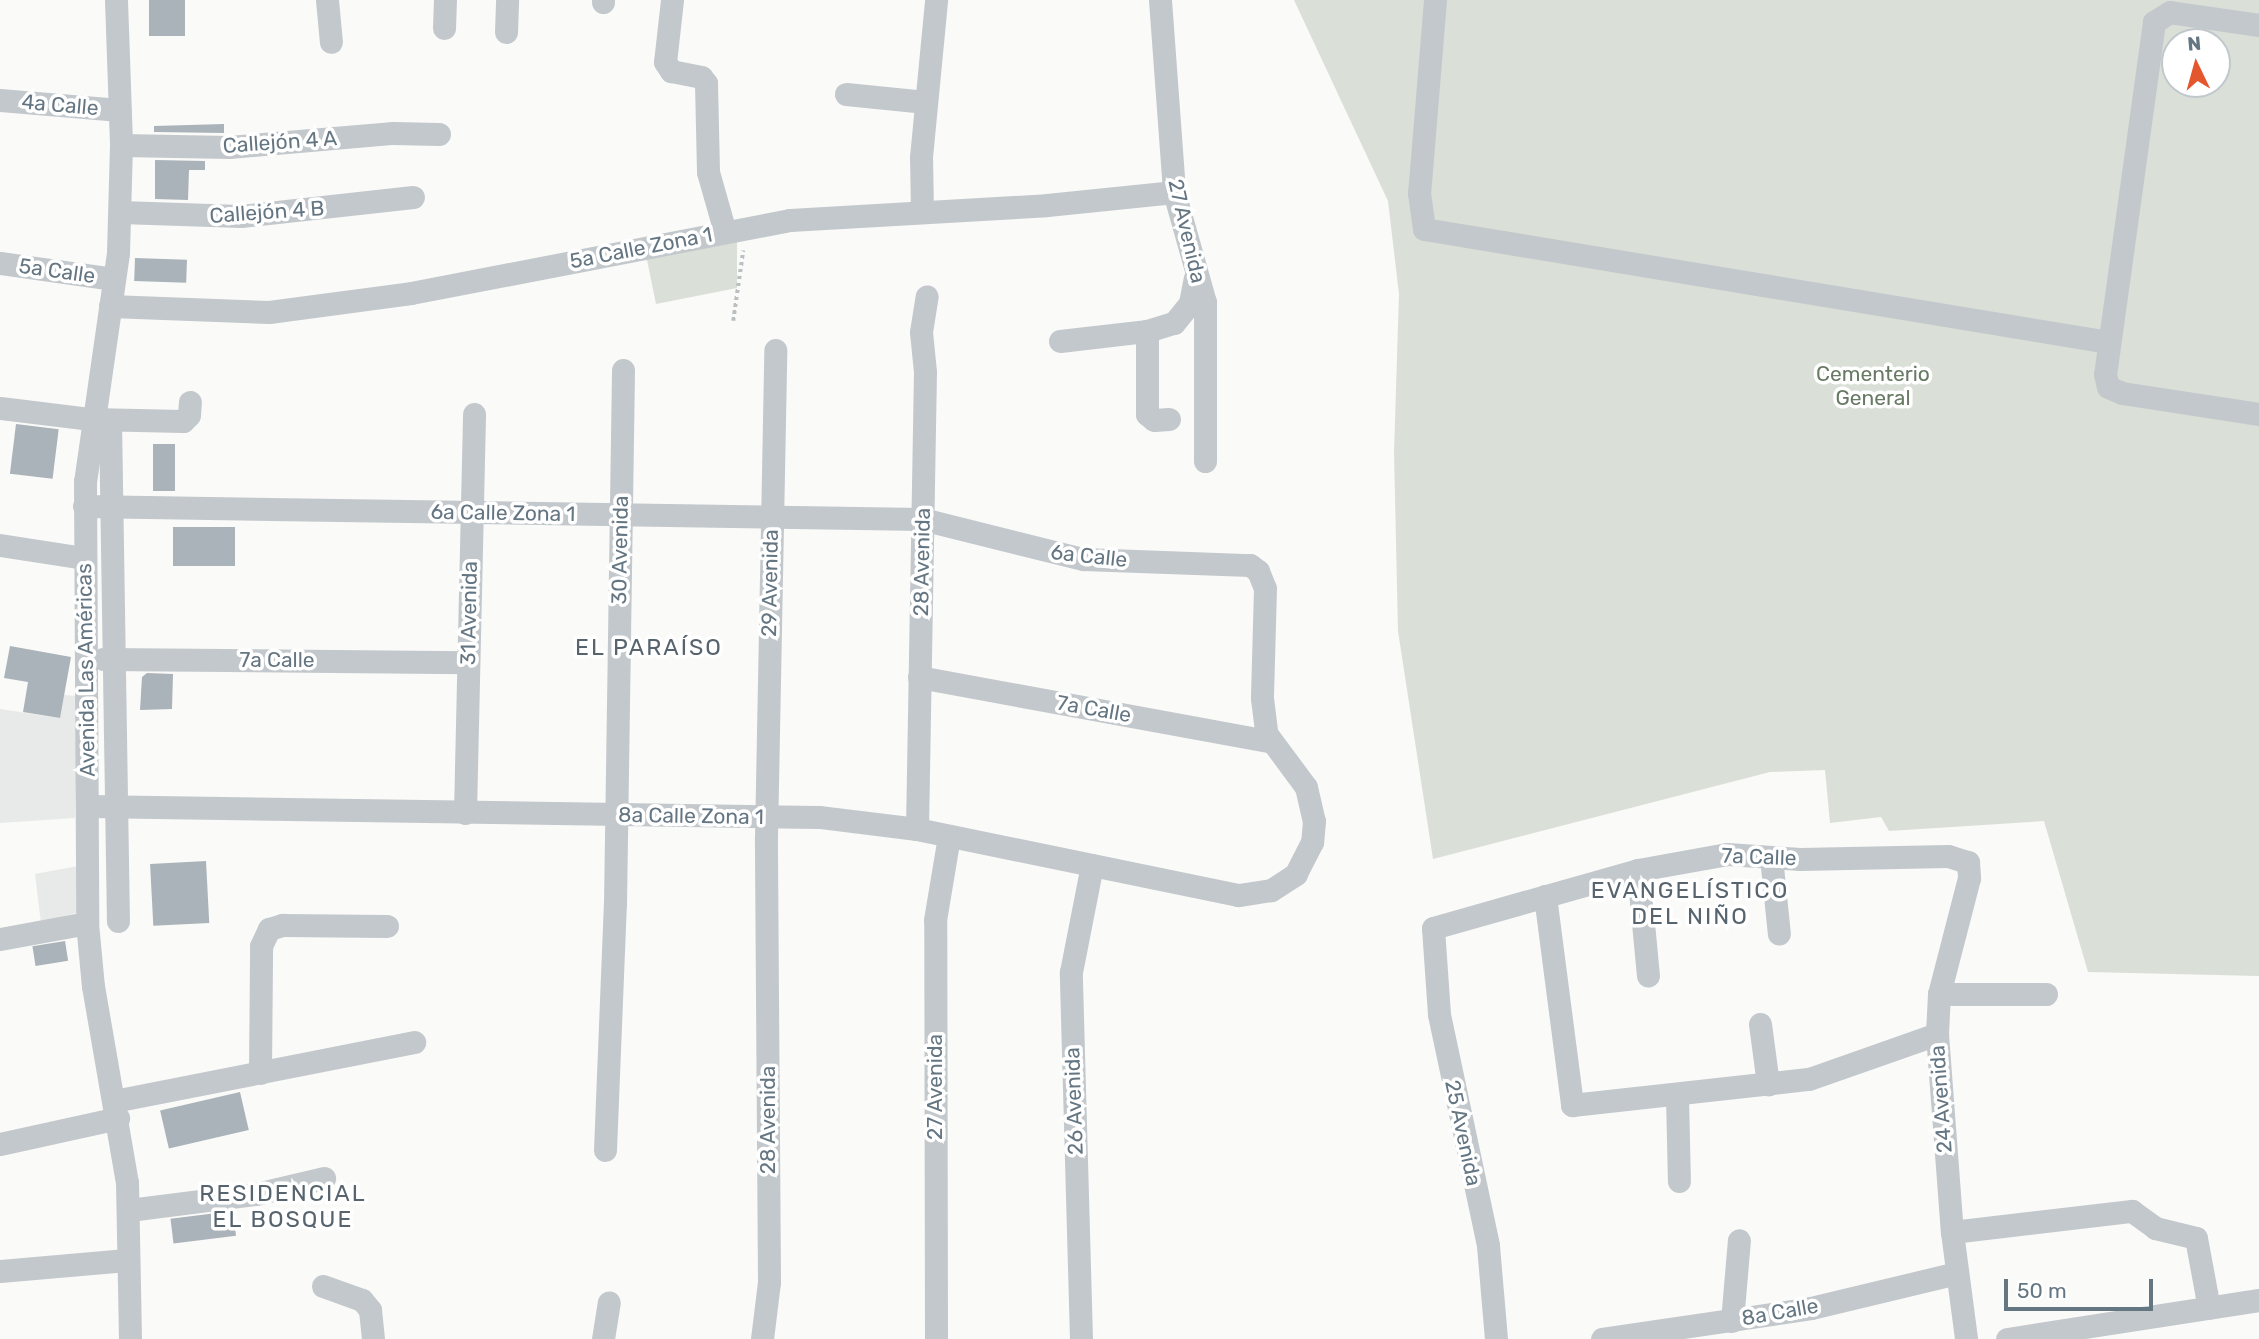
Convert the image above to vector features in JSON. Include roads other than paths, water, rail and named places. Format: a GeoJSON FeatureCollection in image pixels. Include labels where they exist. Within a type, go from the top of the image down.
{"type":"FeatureCollection","features":[{"type":"Feature","properties":{"kind":"street","name":"Avenida Las Américas"},"geometry":{"type":"LineString","coordinates":[[116,0],[121,145],[120,212],[101,419],[84,506],[89,806],[87,923],[96,1007],[116,1109],[129,1210],[127,1260],[130,1339]]}},
{"type":"Feature","properties":{"kind":"street"},"geometry":{"type":"LineString","coordinates":[[327,0],[331,42]]}},
{"type":"Feature","properties":{"kind":"street"},"geometry":{"type":"LineString","coordinates":[[444,28],[445,0]]}},
{"type":"Feature","properties":{"kind":"street"},"geometry":{"type":"LineString","coordinates":[[506,32],[507,0]]}},
{"type":"Feature","properties":{"kind":"street"},"geometry":{"type":"LineString","coordinates":[[672,0],[665,62],[671,71],[701,77],[705,83],[706,152],[735,230]]}},
{"type":"Feature","properties":{"kind":"street"},"geometry":{"type":"LineString","coordinates":[[922,212],[926,102],[936,0]]}},
{"type":"Feature","properties":{"kind":"street","name":"27 Avenida"},"geometry":{"type":"LineString","coordinates":[[1160,0],[1174,192],[1206,319],[1205,461]]}},
{"type":"Feature","properties":{"kind":"street"},"geometry":{"type":"LineString","coordinates":[[1435,0],[1419,193],[1424,229],[2108,342]]}},
{"type":"Feature","properties":{"kind":"street"},"geometry":{"type":"LineString","coordinates":[[2259,25],[2170,12],[2154,22],[2108,342],[2105,381],[2115,391],[2259,414]]}},
{"type":"Feature","properties":{"kind":"street"},"geometry":{"type":"LineString","coordinates":[[846,94],[926,102]]}},
{"type":"Feature","properties":{"kind":"street","name":"4a Calle"},"geometry":{"type":"LineString","coordinates":[[0,100],[120,110]]}},
{"type":"Feature","properties":{"kind":"street","name":"Callejón 4 A"},"geometry":{"type":"LineString","coordinates":[[121,145],[229,147],[393,133],[439,134]]}},
{"type":"Feature","properties":{"kind":"street","name":"5a Calle Zona 1"},"geometry":{"type":"LineString","coordinates":[[110,306],[233,314],[314,307],[470,283],[735,230],[820,216],[922,212],[1174,192]]}},
{"type":"Feature","properties":{"kind":"street","name":"Callejón 4 B"},"geometry":{"type":"LineString","coordinates":[[120,212],[241,216],[413,197]]}},
{"type":"Feature","properties":{"kind":"street","name":"5a Calle"},"geometry":{"type":"LineString","coordinates":[[0,263],[114,279]]}},
{"type":"Feature","properties":{"kind":"street"},"geometry":{"type":"LineString","coordinates":[[1060,341],[1147,331],[1174,323],[1184,314],[1195,278]]}},
{"type":"Feature","properties":{"kind":"street","name":"28 Avenida"},"geometry":{"type":"LineString","coordinates":[[917,829],[925,372],[921,332],[928,296]]}},
{"type":"Feature","properties":{"kind":"street"},"geometry":{"type":"LineString","coordinates":[[1147,331],[1147,414],[1154,420],[1168,419]]}},
{"type":"Feature","properties":{"kind":"street","name":"29 Avenida"},"geometry":{"type":"LineString","coordinates":[[766,817],[775,350]]}},
{"type":"Feature","properties":{"kind":"street","name":"30 Avenida"},"geometry":{"type":"LineString","coordinates":[[605,1150],[616,815],[623,370]]}},
{"type":"Feature","properties":{"kind":"street"},"geometry":{"type":"LineString","coordinates":[[0,408],[101,419],[183,421],[189,415],[190,402]]}},
{"type":"Feature","properties":{"kind":"street","name":"31 Avenida"},"geometry":{"type":"LineString","coordinates":[[465,813],[474,414]]}},
{"type":"Feature","properties":{"kind":"street"},"geometry":{"type":"LineString","coordinates":[[101,419],[113,507],[118,921]]}},
{"type":"Feature","properties":{"kind":"street","name":"6a Calle Zona 1"},"geometry":{"type":"LineString","coordinates":[[84,506],[922,519]]}},
{"type":"Feature","properties":{"kind":"street","name":"6a Calle"},"geometry":{"type":"LineString","coordinates":[[922,519],[1060,556],[1244,564],[1258,571],[1265,588],[1262,698],[1269,741]]}},
{"type":"Feature","properties":{"kind":"street"},"geometry":{"type":"LineString","coordinates":[[0,545],[84,558]]}},
{"type":"Feature","properties":{"kind":"street","name":"7a Calle"},"geometry":{"type":"LineString","coordinates":[[86,659],[468,662]]}},
{"type":"Feature","properties":{"kind":"street","name":"7a Calle"},"geometry":{"type":"LineString","coordinates":[[919,677],[1269,741]]}},
{"type":"Feature","properties":{"kind":"street","name":"8a Calle Zona 1"},"geometry":{"type":"LineString","coordinates":[[89,806],[819,817],[917,829],[1238,895],[1284,884],[1296,874],[1312,842],[1312,801],[1269,741]]}},
{"type":"Feature","properties":{"kind":"street","name":"28 Avenida"},"geometry":{"type":"LineString","coordinates":[[762,1339],[769,1282],[766,817]]}},
{"type":"Feature","properties":{"kind":"street","name":"27 Avenida"},"geometry":{"type":"LineString","coordinates":[[936,1339],[935,920],[949,836]]}},
{"type":"Feature","properties":{"kind":"street","name":"7a Calle"},"geometry":{"type":"LineString","coordinates":[[1433,928],[1638,870],[1727,854],[1771,857],[1948,856],[1968,862]]}},
{"type":"Feature","properties":{"kind":"street"},"geometry":{"type":"LineString","coordinates":[[1771,857],[1779,934]]}},
{"type":"Feature","properties":{"kind":"street","name":"24 Avenida"},"geometry":{"type":"LineString","coordinates":[[1966,1339],[1952,1232],[1937,1034],[1939,994],[1969,878],[1968,862]]}},
{"type":"Feature","properties":{"kind":"street","name":"26 Avenida"},"geometry":{"type":"LineString","coordinates":[[1081,1339],[1071,972],[1092,865]]}},
{"type":"Feature","properties":{"kind":"street"},"geometry":{"type":"LineString","coordinates":[[1638,870],[1648,976]]}},
{"type":"Feature","properties":{"kind":"street"},"geometry":{"type":"LineString","coordinates":[[1545,896],[1572,1105],[1677,1096],[1828,1074],[1937,1034]]}},
{"type":"Feature","properties":{"kind":"street"},"geometry":{"type":"LineString","coordinates":[[0,939],[87,923]]}},
{"type":"Feature","properties":{"kind":"street"},"geometry":{"type":"LineString","coordinates":[[260,1073],[261,946],[269,929],[282,925],[387,926]]}},
{"type":"Feature","properties":{"kind":"street","name":"25 Avenida"},"geometry":{"type":"LineString","coordinates":[[1433,928],[1439,1014],[1488,1245],[1496,1339]]}},
{"type":"Feature","properties":{"kind":"street"},"geometry":{"type":"LineString","coordinates":[[1939,994],[2046,993]]}},
{"type":"Feature","properties":{"kind":"street"},"geometry":{"type":"LineString","coordinates":[[1760,1024],[1768,1084]]}},
{"type":"Feature","properties":{"kind":"street"},"geometry":{"type":"LineString","coordinates":[[0,1144],[116,1109],[260,1073],[414,1042]]}},
{"type":"Feature","properties":{"kind":"street"},"geometry":{"type":"LineString","coordinates":[[1677,1096],[1679,1181]]}},
{"type":"Feature","properties":{"kind":"street"},"geometry":{"type":"LineString","coordinates":[[129,1210],[256,1194],[324,1178]]}},
{"type":"Feature","properties":{"kind":"street"},"geometry":{"type":"LineString","coordinates":[[1952,1232],[2132,1210],[2155,1228],[2196,1238],[2208,1308]]}},
{"type":"Feature","properties":{"kind":"street"},"geometry":{"type":"LineString","coordinates":[[1732,1321],[1739,1240]]}},
{"type":"Feature","properties":{"kind":"street"},"geometry":{"type":"LineString","coordinates":[[0,1271],[127,1260]]}},
{"type":"Feature","properties":{"kind":"street","name":"8a Calle"},"geometry":{"type":"LineString","coordinates":[[1602,1339],[1732,1321],[1857,1298],[1957,1273]]}},
{"type":"Feature","properties":{"kind":"street"},"geometry":{"type":"LineString","coordinates":[[323,1286],[362,1300],[370,1310],[373,1339]]}},
{"type":"Feature","properties":{"kind":"street"},"geometry":{"type":"LineString","coordinates":[[2007,1339],[2259,1300]]}},
{"type":"Feature","properties":{"kind":"street"},"geometry":{"type":"LineString","coordinates":[[603,1339],[609,1303]]}},
{"type":"Feature","properties":{"kind":"district","name":"EL PARAÍSO"},"geometry":{"type":"Point","coordinates":[649,647]}},
{"type":"Feature","properties":{"kind":"district","name":"EVANGELÍSTICO DEL NIÑO"},"geometry":{"type":"Point","coordinates":[1690,903]}},
{"type":"Feature","properties":{"kind":"district","name":"RESIDENCIAL EL BOSQUE"},"geometry":{"type":"Point","coordinates":[283,1206]}},
{"type":"Feature","properties":{"kind":"park label","name":"Cementerio General"},"geometry":{"type":"Point","coordinates":[1873,386]}}]}
